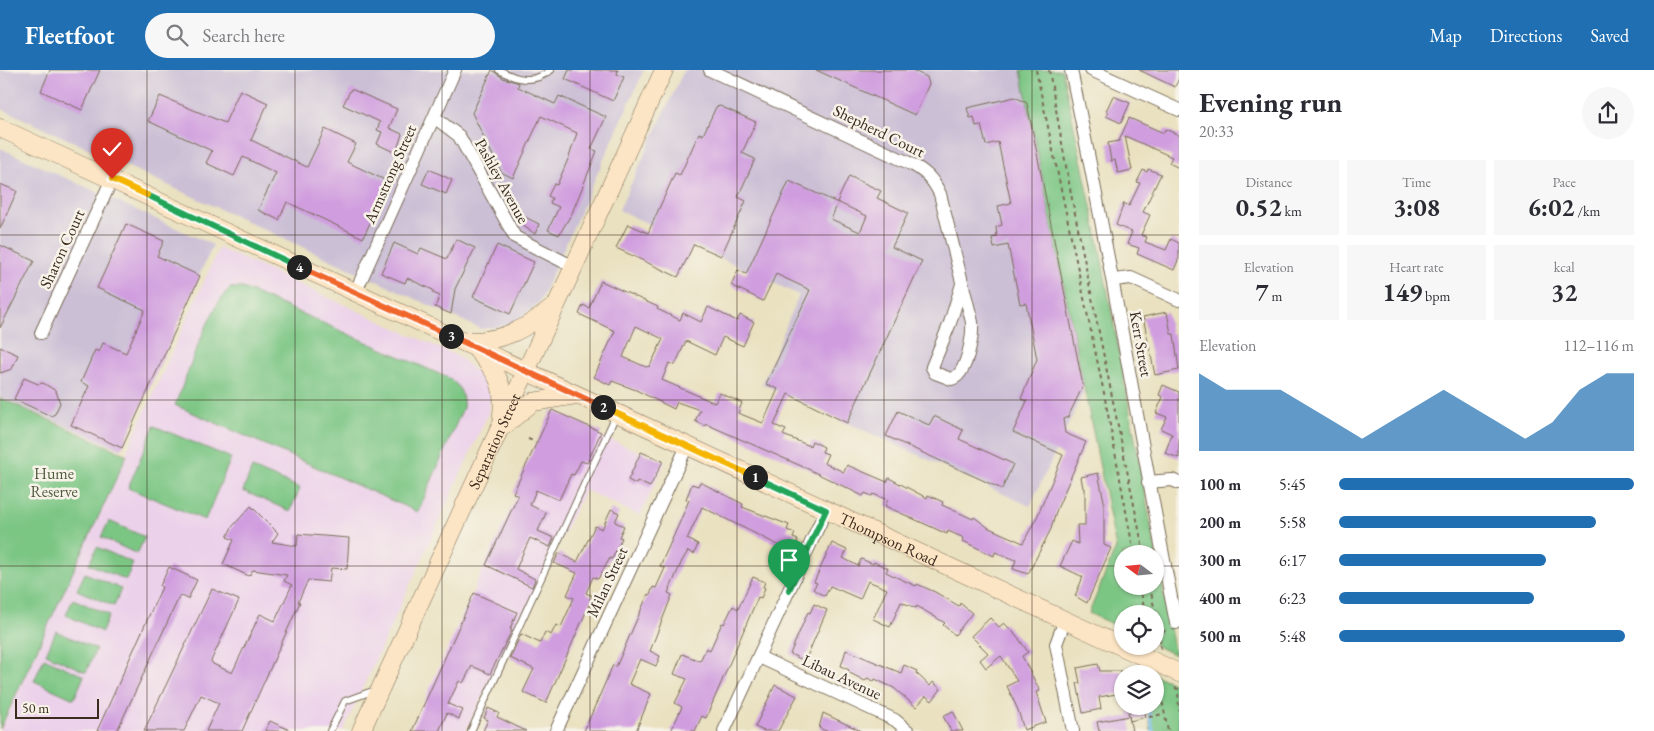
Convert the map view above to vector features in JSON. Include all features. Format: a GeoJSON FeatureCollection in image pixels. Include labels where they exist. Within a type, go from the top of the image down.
{"type":"FeatureCollection","features":[{"type":"Feature","properties":{"kind":"main road","name":"Separation Street"},"geometry":{"type":"LineString","coordinates":[[361,731],[664,70]]}},
{"type":"Feature","properties":{"kind":"main road","name":"Thompson Road"},"geometry":{"type":"LineString","coordinates":[[0,128],[1065,620],[1142,665]]}},
{"type":"Feature","properties":{"kind":"main road"},"geometry":{"type":"LineString","coordinates":[[468,344],[510,336],[556,306]]}},
{"type":"Feature","properties":{"kind":"main road"},"geometry":{"type":"LineString","coordinates":[[468,344],[489,364],[501,383],[504,400],[499,430]]}},
{"type":"Feature","properties":{"kind":"main road"},"geometry":{"type":"LineString","coordinates":[[499,430],[515,414],[533,402],[576,395]]}},
{"type":"Feature","properties":{"kind":"street","name":"Armstrong Street"},"geometry":{"type":"LineString","coordinates":[[356,291],[455,70]]}},
{"type":"Feature","properties":{"kind":"street","name":"Shepherd Court"},"geometry":{"type":"LineString","coordinates":[[710,70],[923,170],[936,185],[940,194],[972,322],[972,340],[958,375],[950,379],[936,373],[932,367],[950,323],[962,284]]}},
{"type":"Feature","properties":{"kind":"street","name":"Kerr Street"},"geometry":{"type":"LineString","coordinates":[[1074,70],[1114,280],[1148,482],[1176,623]]}},
{"type":"Feature","properties":{"kind":"street"},"geometry":{"type":"LineString","coordinates":[[1091,70],[1179,110]]}},
{"type":"Feature","properties":{"kind":"street","name":"Pashley Avenue"},"geometry":{"type":"LineString","coordinates":[[434,117],[459,136],[515,237],[574,267]]}},
{"type":"Feature","properties":{"kind":"street","name":"Sharon Court"},"geometry":{"type":"LineString","coordinates":[[41,333],[112,179]]}},
{"type":"Feature","properties":{"kind":"street"},"geometry":{"type":"LineString","coordinates":[[1114,280],[1131,278],[1179,300]]}},
{"type":"Feature","properties":{"kind":"street","name":"Milan Street"},"geometry":{"type":"LineString","coordinates":[[556,731],[687,446]]}},
{"type":"Feature","properties":{"kind":"street"},"geometry":{"type":"LineString","coordinates":[[1148,482],[1172,480],[1179,483]]}},
{"type":"Feature","properties":{"kind":"street"},"geometry":{"type":"LineString","coordinates":[[724,731],[826,510]]}},
{"type":"Feature","properties":{"kind":"street"},"geometry":{"type":"LineString","coordinates":[[1065,620],[1056,644],[1073,731]]}},
{"type":"Feature","properties":{"kind":"street","name":"Libau Avenue"},"geometry":{"type":"LineString","coordinates":[[758,657],[895,720],[904,725],[908,731]]}},
{"type":"Feature","properties":{"kind":"lane"},"geometry":{"type":"LineString","coordinates":[[498,70],[520,80],[529,80],[551,70]]}},
{"type":"Feature","properties":{"kind":"lane"},"geometry":{"type":"LineString","coordinates":[[471,731],[617,414]]}},
{"type":"Feature","properties":{"kind":"lane"},"geometry":{"type":"LineString","coordinates":[[330,731],[346,700],[381,688]]}},
{"type":"Feature","properties":{"kind":"path"},"geometry":{"type":"LineString","coordinates":[[1036,70],[1104,393],[1132,545]]}},
{"type":"Feature","properties":{"kind":"path"},"geometry":{"type":"LineString","coordinates":[[1049,70],[1071,194],[1142,545]]}},
{"type":"Feature","properties":{"kind":"path"},"geometry":{"type":"LineString","coordinates":[[528,439],[536,442]]}},
{"type":"Feature","properties":{"kind":"path"},"geometry":{"type":"LineString","coordinates":[[1172,680],[1178,689],[1179,711]]}},
{"type":"Feature","properties":{"kind":"path"},"geometry":{"type":"LineString","coordinates":[[1164,714],[1168,731]]}},
{"type":"Feature","properties":{"kind":"path"},"geometry":{"type":"LineString","coordinates":[[1149,717],[1159,715]]}},
{"type":"Feature","properties":{"kind":"shaded area"},"geometry":{"type":"Polygon","coordinates":[[[0,70],[644,70],[540,301],[515,324],[481,329],[0,108],[0,70]]]}},
{"type":"Feature","properties":{"kind":"shaded area"},"geometry":{"type":"Polygon","coordinates":[[[684,70],[1021,70],[1080,389],[1084,391],[1030,506],[762,384],[799,295],[619,210],[684,70]]]}},
{"type":"Feature","properties":{"kind":"shaded area"},"geometry":{"type":"Polygon","coordinates":[[[0,148],[213,245],[121,450],[0,397],[0,148]]]}},
{"type":"Feature","properties":{"kind":"shaded area"},"geometry":{"type":"Polygon","coordinates":[[[219,248],[459,357],[486,381],[491,391],[488,414],[343,731],[0,731],[219,248]]]}},
{"type":"Feature","properties":{"kind":"shaded area"},"geometry":{"type":"Polygon","coordinates":[[[596,434],[665,462],[640,516],[585,490],[466,731],[410,731],[527,472],[596,434]]]}},
{"type":"Feature","properties":{"kind":"green space"},"geometry":{"type":"Polygon","coordinates":[[[1021,70],[1062,70],[1097,234],[1155,545],[1115,545],[1021,70]]]}},
{"type":"Feature","properties":{"kind":"green space"},"geometry":{"type":"Polygon","coordinates":[[[230,288],[243,288],[451,379],[457,385],[461,391],[463,408],[418,512],[175,405],[214,310],[230,288]]]}},
{"type":"Feature","properties":{"kind":"green space","name":"Hume Reserve"},"geometry":{"type":"Polygon","coordinates":[[[0,398],[127,455],[0,729],[0,398]]]}},
{"type":"Feature","properties":{"kind":"green space"},"geometry":{"type":"Polygon","coordinates":[[[154,426],[231,458],[205,520],[128,488],[154,426]]]}},
{"type":"Feature","properties":{"kind":"green space"},"geometry":{"type":"Polygon","coordinates":[[[252,468],[300,488],[290,511],[243,491],[252,468]]]}},
{"type":"Feature","properties":{"kind":"green space"},"geometry":{"type":"Polygon","coordinates":[[[109,521],[145,537],[137,554],[101,537],[109,521]]]}},
{"type":"Feature","properties":{"kind":"green space"},"geometry":{"type":"Polygon","coordinates":[[[97,547],[133,563],[126,580],[89,564],[97,547]]]}},
{"type":"Feature","properties":{"kind":"green space"},"geometry":{"type":"Polygon","coordinates":[[[1114,553],[1114,595],[1164,595],[1175,655],[1164,650],[1164,605],[1114,605],[1114,625],[1089,613],[1114,553]]]}},
{"type":"Feature","properties":{"kind":"green space"},"geometry":{"type":"Polygon","coordinates":[[[85,573],[121,589],[114,606],[77,590],[85,573]]]}},
{"type":"Feature","properties":{"kind":"green space"},"geometry":{"type":"Polygon","coordinates":[[[73,599],[109,615],[102,632],[66,615],[73,599]]]}},
{"type":"Feature","properties":{"kind":"green space"},"geometry":{"type":"Polygon","coordinates":[[[56,631],[96,649],[86,672],[46,654],[56,631]]]}},
{"type":"Feature","properties":{"kind":"green space"},"geometry":{"type":"Polygon","coordinates":[[[44,658],[84,676],[74,699],[34,681],[44,658]]]}},
{"type":"Feature","properties":{"kind":"green space"},"geometry":{"type":"Polygon","coordinates":[[[1164,679],[1179,686],[1179,731],[1151,731],[1148,715],[1164,715],[1164,679]]]}},
{"type":"Feature","properties":{"kind":"building"},"geometry":{"type":"Polygon","coordinates":[[[50,70],[100,70],[82,110],[41,91],[50,70]]]}},
{"type":"Feature","properties":{"kind":"building"},"geometry":{"type":"Polygon","coordinates":[[[492,70],[503,78],[519,83],[518,87],[555,104],[559,96],[606,117],[591,149],[597,151],[572,213],[559,235],[548,230],[559,207],[550,203],[552,198],[548,196],[554,184],[557,185],[577,133],[541,116],[513,178],[501,172],[472,113],[492,70]]]}},
{"type":"Feature","properties":{"kind":"building"},"geometry":{"type":"Polygon","coordinates":[[[569,70],[618,70],[617,74],[624,77],[613,101],[565,79],[569,70]]]}},
{"type":"Feature","properties":{"kind":"building"},"geometry":{"type":"Polygon","coordinates":[[[816,70],[912,70],[927,77],[929,84],[915,115],[816,70]]]}},
{"type":"Feature","properties":{"kind":"building"},"geometry":{"type":"Polygon","coordinates":[[[1139,70],[1179,70],[1179,78],[1175,87],[1139,70]]]}},
{"type":"Feature","properties":{"kind":"building"},"geometry":{"type":"Polygon","coordinates":[[[351,89],[397,109],[389,128],[402,134],[396,153],[377,144],[382,132],[377,130],[380,122],[343,105],[351,89]]]}},
{"type":"Feature","properties":{"kind":"building"},"geometry":{"type":"Polygon","coordinates":[[[240,90],[268,103],[251,140],[307,167],[325,129],[356,144],[347,162],[389,182],[363,238],[287,202],[279,220],[258,210],[276,173],[243,157],[234,176],[206,163],[212,151],[148,121],[160,96],[225,123],[240,90]]]}},
{"type":"Feature","properties":{"kind":"building"},"geometry":{"type":"Polygon","coordinates":[[[1113,96],[1130,103],[1121,123],[1106,116],[1108,112],[1106,111],[1113,96]]]}},
{"type":"Feature","properties":{"kind":"building"},"geometry":{"type":"Polygon","coordinates":[[[1015,97],[1027,103],[1083,386],[1068,417],[1063,419],[1065,433],[1086,442],[1057,509],[1051,529],[1028,574],[1013,569],[1016,560],[995,552],[994,556],[963,541],[964,538],[948,531],[947,534],[885,506],[888,500],[873,494],[872,496],[865,493],[863,496],[808,469],[706,424],[705,426],[695,421],[700,410],[677,402],[674,409],[636,390],[612,381],[610,385],[594,377],[615,331],[579,314],[583,305],[589,308],[601,281],[658,307],[657,309],[680,320],[683,313],[701,322],[708,307],[737,321],[740,315],[754,322],[743,346],[723,337],[715,355],[686,341],[675,365],[669,363],[662,380],[715,403],[720,393],[742,403],[738,413],[763,423],[778,389],[766,384],[810,290],[776,274],[763,301],[731,285],[738,270],[746,274],[789,181],[838,203],[831,219],[860,232],[867,216],[837,202],[849,176],[881,191],[877,198],[908,213],[892,247],[922,261],[847,423],[788,394],[774,425],[786,430],[783,435],[810,446],[812,441],[824,447],[822,452],[828,454],[824,463],[844,472],[847,465],[887,482],[889,478],[927,498],[928,495],[943,502],[942,505],[973,519],[974,517],[989,528],[1023,543],[1037,517],[1063,455],[1013,432],[1027,401],[1021,399],[1037,359],[1026,303],[1020,304],[1008,245],[994,248],[992,238],[997,237],[996,227],[1002,225],[998,206],[1011,203],[998,142],[986,145],[981,125],[976,126],[974,117],[970,118],[967,108],[1015,97]],[[636,326],[623,357],[646,367],[650,366],[663,339],[636,326]]]}},
{"type":"Feature","properties":{"kind":"building"},"geometry":{"type":"Polygon","coordinates":[[[720,106],[756,122],[742,153],[755,159],[738,197],[746,201],[721,256],[694,244],[678,277],[616,248],[628,224],[648,233],[675,173],[680,175],[699,133],[703,135],[716,107],[720,106]]]}},
{"type":"Feature","properties":{"kind":"building"},"geometry":{"type":"Polygon","coordinates":[[[1129,118],[1164,133],[1165,129],[1179,135],[1179,168],[1169,163],[1172,157],[1125,136],[1132,170],[1118,173],[1115,160],[1111,161],[1108,143],[1119,141],[1129,118]]]}},
{"type":"Feature","properties":{"kind":"building"},"geometry":{"type":"Polygon","coordinates":[[[429,169],[452,180],[446,194],[422,184],[429,169]]]}},
{"type":"Feature","properties":{"kind":"building"},"geometry":{"type":"Polygon","coordinates":[[[1148,169],[1161,174],[1143,212],[1150,215],[1141,235],[1147,237],[1145,242],[1166,250],[1171,239],[1179,243],[1179,258],[1174,270],[1137,254],[1139,248],[1127,244],[1132,232],[1116,225],[1124,203],[1129,206],[1140,183],[1137,182],[1143,170],[1147,172],[1148,169]]]}},
{"type":"Feature","properties":{"kind":"building"},"geometry":{"type":"Polygon","coordinates":[[[0,184],[17,191],[0,229],[0,184]]]}},
{"type":"Feature","properties":{"kind":"building"},"geometry":{"type":"Polygon","coordinates":[[[525,217],[539,224],[535,234],[522,225],[525,217]]]}},
{"type":"Feature","properties":{"kind":"building"},"geometry":{"type":"Polygon","coordinates":[[[126,224],[164,241],[157,256],[200,276],[122,448],[71,425],[89,386],[81,382],[95,350],[99,352],[103,343],[126,353],[145,310],[97,288],[126,224]]]}},
{"type":"Feature","properties":{"kind":"building"},"geometry":{"type":"Polygon","coordinates":[[[456,239],[475,248],[455,289],[451,314],[435,307],[440,296],[433,293],[433,290],[407,278],[405,283],[381,273],[394,243],[418,254],[421,248],[447,259],[456,239]]]}},
{"type":"Feature","properties":{"kind":"building"},"geometry":{"type":"Polygon","coordinates":[[[0,245],[34,261],[0,328],[0,245]]]}},
{"type":"Feature","properties":{"kind":"building"},"geometry":{"type":"Polygon","coordinates":[[[497,245],[534,262],[510,314],[473,297],[497,245]]]}},
{"type":"Feature","properties":{"kind":"building"},"geometry":{"type":"Polygon","coordinates":[[[1167,312],[1171,334],[1174,334],[1179,370],[1155,375],[1143,317],[1167,312]]]}},
{"type":"Feature","properties":{"kind":"building"},"geometry":{"type":"Polygon","coordinates":[[[0,347],[18,355],[12,369],[0,373],[0,347]]]}},
{"type":"Feature","properties":{"kind":"building"},"geometry":{"type":"Polygon","coordinates":[[[24,378],[38,384],[43,383],[56,391],[60,403],[55,414],[51,416],[14,399],[24,378]]]}},
{"type":"Feature","properties":{"kind":"building"},"geometry":{"type":"Polygon","coordinates":[[[1163,385],[1179,392],[1179,458],[1165,453],[1172,434],[1161,429],[1167,417],[1156,413],[1163,397],[1159,395],[1163,385]]]}},
{"type":"Feature","properties":{"kind":"building"},"geometry":{"type":"Polygon","coordinates":[[[552,410],[601,432],[587,463],[581,461],[574,475],[571,474],[559,500],[536,490],[530,505],[546,513],[538,531],[554,538],[550,547],[530,538],[523,553],[516,569],[535,579],[532,587],[486,565],[518,496],[513,493],[552,410]]]}},
{"type":"Feature","properties":{"kind":"building"},"geometry":{"type":"Polygon","coordinates":[[[898,411],[929,425],[934,416],[963,430],[959,439],[1013,464],[1002,489],[886,436],[898,411]]]}},
{"type":"Feature","properties":{"kind":"building"},"geometry":{"type":"Polygon","coordinates":[[[641,452],[663,461],[650,487],[637,481],[636,484],[628,480],[641,452]]]}},
{"type":"Feature","properties":{"kind":"building"},"geometry":{"type":"Polygon","coordinates":[[[1098,473],[1104,501],[1104,545],[1111,548],[1087,603],[1075,596],[1083,577],[1060,566],[1072,541],[1078,544],[1077,525],[1085,525],[1085,488],[1083,488],[1081,477],[1098,473]]]}},
{"type":"Feature","properties":{"kind":"building"},"geometry":{"type":"Polygon","coordinates":[[[700,482],[743,504],[742,507],[789,525],[787,530],[795,533],[793,538],[798,540],[792,552],[702,507],[687,539],[698,544],[694,554],[688,551],[682,561],[668,593],[672,595],[650,651],[660,656],[656,666],[640,659],[629,684],[651,694],[636,731],[584,731],[613,665],[616,667],[648,594],[650,595],[653,587],[656,588],[665,568],[660,566],[689,500],[686,499],[692,484],[698,486],[700,482]]]}},
{"type":"Feature","properties":{"kind":"building"},"geometry":{"type":"Polygon","coordinates":[[[251,506],[278,533],[272,542],[297,546],[298,534],[349,538],[347,569],[331,568],[329,582],[308,580],[242,731],[206,731],[219,703],[201,695],[184,731],[144,731],[212,589],[239,600],[211,661],[213,664],[232,673],[260,614],[275,621],[292,585],[284,581],[287,575],[253,570],[249,576],[223,564],[234,540],[227,537],[232,527],[251,506]]]}},
{"type":"Feature","properties":{"kind":"building"},"geometry":{"type":"Polygon","coordinates":[[[611,509],[619,513],[615,522],[624,526],[619,537],[622,538],[612,559],[610,558],[598,579],[593,577],[586,593],[593,596],[546,703],[523,692],[534,669],[510,658],[521,634],[540,643],[545,632],[551,635],[556,625],[561,627],[574,598],[567,595],[577,573],[554,563],[559,553],[577,562],[595,526],[602,529],[611,509]]]}},
{"type":"Feature","properties":{"kind":"building"},"geometry":{"type":"Polygon","coordinates":[[[832,543],[847,550],[843,558],[858,566],[861,559],[873,564],[874,562],[888,568],[886,572],[916,586],[917,584],[935,592],[959,606],[960,603],[972,613],[955,635],[943,625],[945,623],[917,606],[916,608],[901,602],[890,627],[873,619],[887,589],[868,581],[860,599],[830,586],[825,596],[817,592],[813,589],[817,583],[814,582],[832,543]]]}},
{"type":"Feature","properties":{"kind":"building"},"geometry":{"type":"Polygon","coordinates":[[[169,567],[197,580],[188,599],[180,595],[117,731],[97,731],[162,587],[160,586],[169,567]]]}},
{"type":"Feature","properties":{"kind":"building"},"geometry":{"type":"Polygon","coordinates":[[[753,577],[765,582],[763,587],[765,588],[761,598],[758,597],[706,718],[702,716],[695,731],[671,731],[682,707],[675,703],[687,679],[674,674],[682,654],[700,661],[706,648],[710,650],[722,623],[724,624],[733,606],[738,609],[753,577]]]}},
{"type":"Feature","properties":{"kind":"building"},"geometry":{"type":"Polygon","coordinates":[[[474,593],[517,612],[510,629],[512,630],[490,674],[472,666],[463,683],[459,681],[448,704],[463,710],[459,719],[447,713],[439,731],[412,731],[474,593]]]}},
{"type":"Feature","properties":{"kind":"building"},"geometry":{"type":"Polygon","coordinates":[[[814,604],[827,610],[805,661],[790,654],[808,612],[810,613],[814,604]]]}},
{"type":"Feature","properties":{"kind":"building"},"geometry":{"type":"Polygon","coordinates":[[[990,618],[999,627],[1004,623],[1017,636],[1028,652],[1022,656],[1040,691],[1036,692],[1046,722],[1024,730],[1018,710],[1007,686],[1017,681],[1001,656],[986,668],[980,660],[988,653],[971,636],[990,618]]]}},
{"type":"Feature","properties":{"kind":"building"},"geometry":{"type":"Polygon","coordinates":[[[846,650],[901,673],[904,665],[917,671],[916,673],[930,686],[933,682],[941,689],[932,701],[926,696],[916,707],[894,688],[875,679],[874,681],[867,678],[865,681],[848,672],[849,670],[841,666],[846,650]]]}},
{"type":"Feature","properties":{"kind":"building"},"geometry":{"type":"Polygon","coordinates":[[[1098,664],[1100,671],[1114,671],[1114,694],[1099,697],[1101,709],[1083,713],[1077,683],[1080,683],[1077,668],[1098,664]]]}},
{"type":"Feature","properties":{"kind":"building"},"geometry":{"type":"Polygon","coordinates":[[[775,685],[797,696],[778,731],[764,731],[755,727],[775,685]]]}},
{"type":"Feature","properties":{"kind":"building"},"geometry":{"type":"Polygon","coordinates":[[[488,708],[499,713],[497,717],[526,731],[483,731],[488,720],[484,718],[488,708]]]}},
{"type":"Feature","properties":{"kind":"building"},"geometry":{"type":"Polygon","coordinates":[[[953,711],[963,731],[951,731],[943,716],[953,711]]]}},
{"type":"Feature","properties":{"kind":"building"},"geometry":{"type":"Polygon","coordinates":[[[823,713],[861,731],[826,731],[819,728],[823,713]]]}},
{"type":"Feature","properties":{"kind":"building"},"geometry":{"type":"Polygon","coordinates":[[[1129,715],[1146,715],[1146,717],[1130,721],[1129,715]]]}},
{"type":"Feature","properties":{"kind":"building"},"geometry":{"type":"Polygon","coordinates":[[[1129,716],[1132,731],[1099,731],[1097,722],[1129,716]]]}},
{"type":"Feature","properties":{"kind":"building"},"geometry":{"type":"Polygon","coordinates":[[[270,721],[292,731],[265,731],[270,721]]]}},
{"type":"Feature","properties":{"kind":"waterway"},"geometry":{"type":"LineString","coordinates":[[1150,715],[1153,731]]}},
{"type":"Feature","properties":{"kind":"route"},"geometry":{"type":"LineString","coordinates":[[112,179],[276,257],[356,291],[826,510],[789,590]]}}]}
